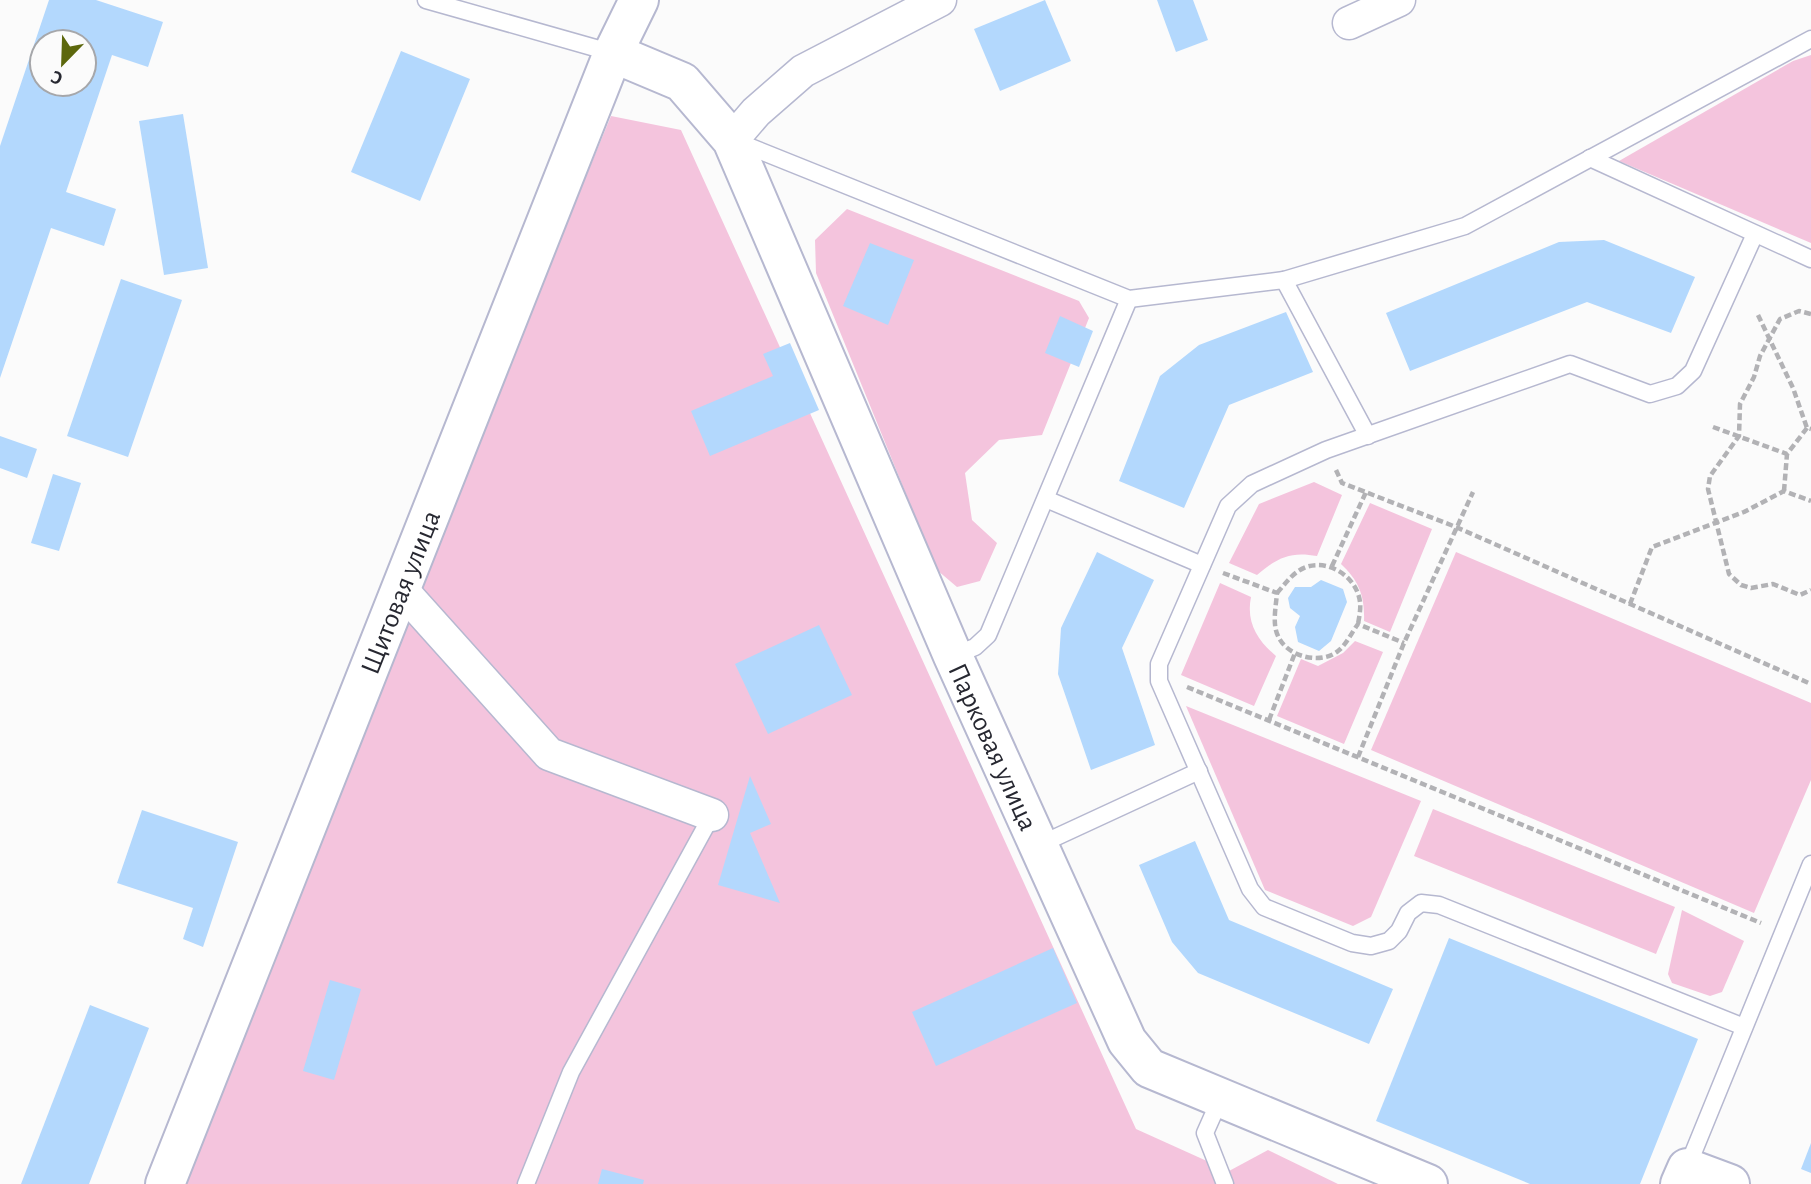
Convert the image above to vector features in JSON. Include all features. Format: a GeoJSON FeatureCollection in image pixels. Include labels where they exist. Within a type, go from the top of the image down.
{"type":"FeatureCollection","features":[{"type":"Feature","properties":{"kind":"street","name":"Щитовая улица"},"geometry":{"type":"LineString","coordinates":[[164,1184],[613,53],[639,0]]}},
{"type":"Feature","properties":{"kind":"street"},"geometry":{"type":"LineString","coordinates":[[732,140],[756,112],[803,71],[940,0]]}},
{"type":"Feature","properties":{"kind":"street"},"geometry":{"type":"LineString","coordinates":[[1349,23],[1399,0]]}},
{"type":"Feature","properties":{"kind":"street","name":"Парковая улица"},"geometry":{"type":"LineString","coordinates":[[613,53],[682,82],[732,140],[953,656],[1127,1041],[1149,1068],[1428,1184]]}},
{"type":"Feature","properties":{"kind":"street"},"geometry":{"type":"LineString","coordinates":[[401,589],[549,754],[712,815]]}},
{"type":"Feature","properties":{"kind":"street"},"geometry":{"type":"LineString","coordinates":[[1684,1176],[1730,1184]]}},
{"type":"Feature","properties":{"kind":"lane"},"geometry":{"type":"LineString","coordinates":[[426,0],[613,53]]}},
{"type":"Feature","properties":{"kind":"lane"},"geometry":{"type":"LineString","coordinates":[[732,140],[1129,299],[1284,280],[1465,226],[1811,39]]}},
{"type":"Feature","properties":{"kind":"lane"},"geometry":{"type":"LineString","coordinates":[[1590,159],[1811,259]]}},
{"type":"Feature","properties":{"kind":"lane"},"geometry":{"type":"LineString","coordinates":[[1744,1027],[1439,905],[1421,903],[1408,913],[1399,931],[1389,941],[1371,946],[1352,943],[1264,907],[1250,889],[1158,681],[1159,664],[1228,506],[1237,495],[1252,484],[1326,450],[1570,364],[1650,394],[1677,386],[1693,371],[1755,234]]}},
{"type":"Feature","properties":{"kind":"lane"},"geometry":{"type":"LineString","coordinates":[[1284,280],[1368,436]]}},
{"type":"Feature","properties":{"kind":"lane"},"geometry":{"type":"LineString","coordinates":[[953,656],[975,647],[988,635],[1129,299]]}},
{"type":"Feature","properties":{"kind":"lane"},"geometry":{"type":"LineString","coordinates":[[1046,499],[1202,565]]}},
{"type":"Feature","properties":{"kind":"lane"},"geometry":{"type":"LineString","coordinates":[[1037,846],[1199,771]]}},
{"type":"Feature","properties":{"kind":"lane"},"geometry":{"type":"LineString","coordinates":[[526,1184],[571,1072],[712,815]]}},
{"type":"Feature","properties":{"kind":"lane"},"geometry":{"type":"LineString","coordinates":[[1684,1176],[1811,864]]}},
{"type":"Feature","properties":{"kind":"lane"},"geometry":{"type":"LineString","coordinates":[[1219,1181],[1205,1133],[1221,1097]]}},
{"type":"Feature","properties":{"kind":"path"},"geometry":{"type":"LineString","coordinates":[[1811,314],[1799,312],[1780,319],[1759,356],[1754,377],[1740,404],[1739,436],[1710,476],[1708,489],[1718,522],[1728,574],[1751,588],[1773,584],[1800,595],[1811,590]]}},
{"type":"Feature","properties":{"kind":"path"},"geometry":{"type":"LineString","coordinates":[[1758,315],[1809,428],[1787,454],[1784,491]]}},
{"type":"Feature","properties":{"kind":"path"},"geometry":{"type":"LineString","coordinates":[[1713,427],[1787,454]]}},
{"type":"Feature","properties":{"kind":"path"},"geometry":{"type":"LineString","coordinates":[[1326,450],[1342,482],[1456,527],[1811,684]]}},
{"type":"Feature","properties":{"kind":"path"},"geometry":{"type":"LineString","coordinates":[[1630,604],[1652,547],[1718,522],[1784,491],[1811,501]]}},
{"type":"Feature","properties":{"kind":"path"},"geometry":{"type":"LineString","coordinates":[[1332,566],[1366,492]]}},
{"type":"Feature","properties":{"kind":"path"},"geometry":{"type":"LineString","coordinates":[[1358,757],[1404,643],[1473,492]]}},
{"type":"Feature","properties":{"kind":"path"},"geometry":{"type":"LineString","coordinates":[[1202,565],[1278,593]]}},
{"type":"Feature","properties":{"kind":"path"},"geometry":{"type":"LineString","coordinates":[[1308,566],[1332,566],[1351,581],[1360,601],[1358,624],[1338,651],[1314,659],[1286,649],[1277,635],[1278,593],[1292,574],[1308,566]]}},
{"type":"Feature","properties":{"kind":"path"},"geometry":{"type":"LineString","coordinates":[[1358,624],[1404,643]]}},
{"type":"Feature","properties":{"kind":"path"},"geometry":{"type":"LineString","coordinates":[[1269,720],[1295,653]]}},
{"type":"Feature","properties":{"kind":"path"},"geometry":{"type":"LineString","coordinates":[[1158,681],[1189,687],[1783,932]]}},
{"type":"Feature","properties":{"kind":"shaded area"},"geometry":{"type":"Polygon","coordinates":[[[1811,55],[1811,243],[1619,161],[1793,61],[1811,55]]]}},
{"type":"Feature","properties":{"kind":"shaded area"},"geometry":{"type":"Polygon","coordinates":[[[611,116],[681,130],[1136,1129],[1229,1171],[1268,1150],[1338,1184],[186,1184],[460,481],[611,116]]]}},
{"type":"Feature","properties":{"kind":"shaded area"},"geometry":{"type":"Polygon","coordinates":[[[847,209],[1079,301],[1089,318],[1042,435],[999,440],[965,473],[972,520],[997,543],[980,581],[957,587],[937,570],[816,273],[815,240],[847,209]]]}},
{"type":"Feature","properties":{"kind":"shaded area"},"geometry":{"type":"Polygon","coordinates":[[[1314,482],[1342,495],[1317,556],[1299,554],[1284,557],[1257,575],[1229,563],[1259,504],[1314,482]]]}},
{"type":"Feature","properties":{"kind":"shaded area"},"geometry":{"type":"Polygon","coordinates":[[[1370,503],[1432,529],[1390,632],[1364,621],[1360,590],[1341,564],[1370,503]]]}},
{"type":"Feature","properties":{"kind":"shaded area"},"geometry":{"type":"Polygon","coordinates":[[[1456,552],[1811,703],[1811,780],[1754,913],[1371,750],[1456,552]]]}},
{"type":"Feature","properties":{"kind":"shaded area"},"geometry":{"type":"Polygon","coordinates":[[[1220,583],[1251,597],[1250,615],[1254,630],[1263,644],[1276,656],[1254,706],[1181,675],[1220,583]]]}},
{"type":"Feature","properties":{"kind":"shaded area"},"geometry":{"type":"Polygon","coordinates":[[[1355,641],[1383,652],[1344,744],[1277,716],[1301,659],[1318,666],[1343,653],[1355,641]]]}},
{"type":"Feature","properties":{"kind":"shaded area"},"geometry":{"type":"Polygon","coordinates":[[[1186,706],[1421,801],[1371,917],[1353,926],[1265,890],[1186,706]]]}},
{"type":"Feature","properties":{"kind":"shaded area"},"geometry":{"type":"Polygon","coordinates":[[[1433,809],[1675,907],[1656,954],[1414,856],[1433,809]]]}},
{"type":"Feature","properties":{"kind":"shaded area"},"geometry":{"type":"Polygon","coordinates":[[[1682,910],[1744,941],[1722,992],[1710,996],[1672,983],[1668,974],[1682,910]]]}},
{"type":"Feature","properties":{"kind":"building"},"geometry":{"type":"Polygon","coordinates":[[[49,0],[96,0],[163,22],[148,67],[112,55],[98,97],[98,28],[40,28],[49,0]]]}},
{"type":"Feature","properties":{"kind":"building"},"geometry":{"type":"Polygon","coordinates":[[[1045,0],[1071,61],[1000,91],[974,29],[1045,0]]]}},
{"type":"Feature","properties":{"kind":"building"},"geometry":{"type":"Polygon","coordinates":[[[1157,0],[1193,0],[1208,40],[1176,52],[1157,0]]]}},
{"type":"Feature","properties":{"kind":"building"},"geometry":{"type":"Polygon","coordinates":[[[401,51],[470,79],[420,201],[351,172],[401,51]]]}},
{"type":"Feature","properties":{"kind":"building"},"geometry":{"type":"Polygon","coordinates":[[[28,63],[28,98],[98,98],[66,192],[116,209],[104,246],[51,228],[0,378],[0,146],[28,63]]]}},
{"type":"Feature","properties":{"kind":"building"},"geometry":{"type":"Polygon","coordinates":[[[183,114],[208,268],[164,275],[139,121],[183,114]]]}},
{"type":"Feature","properties":{"kind":"building"},"geometry":{"type":"Polygon","coordinates":[[[1604,240],[1695,277],[1671,333],[1587,302],[1410,371],[1386,313],[1559,242],[1604,240]]]}},
{"type":"Feature","properties":{"kind":"building"},"geometry":{"type":"Polygon","coordinates":[[[870,243],[914,260],[888,325],[843,306],[870,243]]]}},
{"type":"Feature","properties":{"kind":"building"},"geometry":{"type":"Polygon","coordinates":[[[121,279],[182,300],[128,457],[67,436],[121,279]]]}},
{"type":"Feature","properties":{"kind":"building"},"geometry":{"type":"Polygon","coordinates":[[[1286,312],[1313,372],[1229,405],[1184,508],[1119,481],[1160,376],[1199,345],[1286,312]]]}},
{"type":"Feature","properties":{"kind":"building"},"geometry":{"type":"Polygon","coordinates":[[[1060,316],[1093,331],[1079,367],[1045,353],[1060,316]]]}},
{"type":"Feature","properties":{"kind":"building"},"geometry":{"type":"Polygon","coordinates":[[[790,343],[819,410],[710,456],[691,411],[773,376],[763,354],[790,343]]]}},
{"type":"Feature","properties":{"kind":"building"},"geometry":{"type":"Polygon","coordinates":[[[0,436],[37,449],[27,478],[0,468],[0,436]]]}},
{"type":"Feature","properties":{"kind":"building"},"geometry":{"type":"Polygon","coordinates":[[[53,474],[81,483],[59,551],[31,543],[53,474]]]}},
{"type":"Feature","properties":{"kind":"building"},"geometry":{"type":"Polygon","coordinates":[[[1097,552],[1154,580],[1122,648],[1155,745],[1091,770],[1058,674],[1061,628],[1097,552]]]}},
{"type":"Feature","properties":{"kind":"building"},"geometry":{"type":"Polygon","coordinates":[[[1321,580],[1343,589],[1347,602],[1331,641],[1319,651],[1298,642],[1295,627],[1300,616],[1290,608],[1288,598],[1295,587],[1311,587],[1321,580]]]}},
{"type":"Feature","properties":{"kind":"building"},"geometry":{"type":"Polygon","coordinates":[[[819,625],[852,695],[768,734],[735,664],[819,625]]]}},
{"type":"Feature","properties":{"kind":"building"},"geometry":{"type":"Polygon","coordinates":[[[750,776],[771,824],[750,833],[780,903],[718,885],[750,776]]]}},
{"type":"Feature","properties":{"kind":"building"},"geometry":{"type":"Polygon","coordinates":[[[142,810],[238,842],[203,947],[183,939],[193,908],[117,883],[142,810]]]}},
{"type":"Feature","properties":{"kind":"building"},"geometry":{"type":"Polygon","coordinates":[[[1195,841],[1229,920],[1393,989],[1369,1044],[1198,973],[1172,942],[1139,865],[1195,841]]]}},
{"type":"Feature","properties":{"kind":"building"},"geometry":{"type":"Polygon","coordinates":[[[1449,938],[1698,1039],[1640,1184],[1530,1184],[1376,1121],[1449,938]]]}},
{"type":"Feature","properties":{"kind":"building"},"geometry":{"type":"Polygon","coordinates":[[[1053,948],[1077,1003],[936,1066],[912,1012],[1053,948]]]}},
{"type":"Feature","properties":{"kind":"building"},"geometry":{"type":"Polygon","coordinates":[[[330,980],[361,989],[334,1080],[303,1071],[330,980]]]}},
{"type":"Feature","properties":{"kind":"building"},"geometry":{"type":"Polygon","coordinates":[[[90,1005],[149,1028],[89,1184],[21,1184],[90,1005]]]}},
{"type":"Feature","properties":{"kind":"building"},"geometry":{"type":"Polygon","coordinates":[[[1811,1143],[1811,1173],[1801,1169],[1811,1143]]]}},
{"type":"Feature","properties":{"kind":"building"},"geometry":{"type":"Polygon","coordinates":[[[602,1169],[644,1180],[643,1184],[598,1184],[602,1169]]]}}]}
